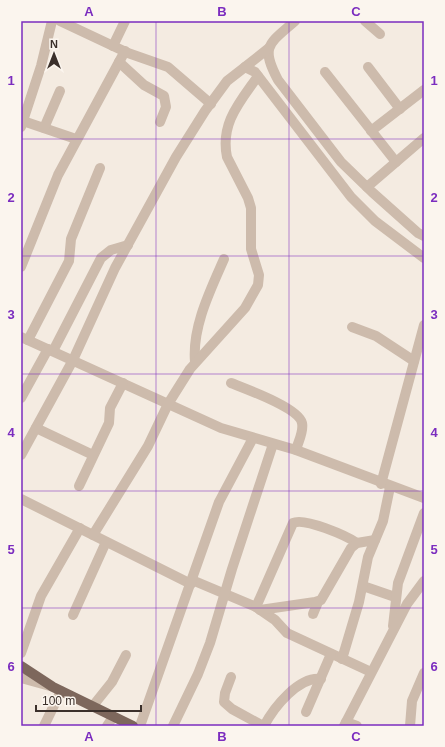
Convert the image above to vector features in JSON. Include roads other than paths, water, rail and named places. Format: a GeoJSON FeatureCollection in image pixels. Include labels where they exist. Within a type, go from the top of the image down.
{"type":"FeatureCollection","features":[{"type":"Feature","properties":{"kind":"main road"},"geometry":{"type":"LineString","coordinates":[[21,666],[57,689],[92,707],[110,722],[133,726]]}},
{"type":"Feature","properties":{"kind":"street"},"geometry":{"type":"LineString","coordinates":[[52,21],[41,66],[22,124],[44,128],[76,140]]}},
{"type":"Feature","properties":{"kind":"street"},"geometry":{"type":"LineString","coordinates":[[60,21],[113,46],[168,66],[211,104]]}},
{"type":"Feature","properties":{"kind":"street"},"geometry":{"type":"LineString","coordinates":[[113,46],[125,21]]}},
{"type":"Feature","properties":{"kind":"street"},"geometry":{"type":"LineString","coordinates":[[295,21],[272,41],[269,48],[268,56],[270,65],[278,80],[336,156],[367,187],[418,233],[424,236]]}},
{"type":"Feature","properties":{"kind":"street"},"geometry":{"type":"LineString","coordinates":[[365,21],[380,34]]}},
{"type":"Feature","properties":{"kind":"street"},"geometry":{"type":"LineString","coordinates":[[21,454],[73,360],[103,293],[176,158],[227,82],[269,48]]}},
{"type":"Feature","properties":{"kind":"street"},"geometry":{"type":"LineString","coordinates":[[21,267],[58,175],[125,51]]}},
{"type":"Feature","properties":{"kind":"street"},"geometry":{"type":"LineString","coordinates":[[119,62],[144,84],[164,96],[166,107],[160,122]]}},
{"type":"Feature","properties":{"kind":"street"},"geometry":{"type":"LineString","coordinates":[[245,67],[252,70],[258,76],[351,197],[375,221],[424,258]]}},
{"type":"Feature","properties":{"kind":"street"},"geometry":{"type":"LineString","coordinates":[[368,67],[400,108]]}},
{"type":"Feature","properties":{"kind":"street"},"geometry":{"type":"LineString","coordinates":[[325,72],[396,162]]}},
{"type":"Feature","properties":{"kind":"street"},"geometry":{"type":"LineString","coordinates":[[93,535],[148,446],[168,404],[194,362],[245,308],[258,285],[259,275],[252,256],[251,208],[248,198],[227,157],[226,151],[229,119],[258,76]]}},
{"type":"Feature","properties":{"kind":"street"},"geometry":{"type":"LineString","coordinates":[[371,131],[424,90]]}},
{"type":"Feature","properties":{"kind":"street"},"geometry":{"type":"LineString","coordinates":[[44,128],[60,91]]}},
{"type":"Feature","properties":{"kind":"street"},"geometry":{"type":"LineString","coordinates":[[367,187],[424,138]]}},
{"type":"Feature","properties":{"kind":"street"},"geometry":{"type":"LineString","coordinates":[[100,168],[71,239],[69,261],[25,338],[222,428],[296,450],[424,498]]}},
{"type":"Feature","properties":{"kind":"street"},"geometry":{"type":"LineString","coordinates":[[21,398],[51,350],[101,258],[111,250],[128,245]]}},
{"type":"Feature","properties":{"kind":"street"},"geometry":{"type":"LineString","coordinates":[[194,362],[196,332],[224,259]]}},
{"type":"Feature","properties":{"kind":"street"},"geometry":{"type":"LineString","coordinates":[[342,659],[363,586],[368,557],[385,516],[386,485],[418,358],[424,325]]}},
{"type":"Feature","properties":{"kind":"street"},"geometry":{"type":"LineString","coordinates":[[352,327],[376,336],[418,358]]}},
{"type":"Feature","properties":{"kind":"street"},"geometry":{"type":"LineString","coordinates":[[79,486],[109,423],[110,408],[123,383]]}},
{"type":"Feature","properties":{"kind":"street"},"geometry":{"type":"LineString","coordinates":[[231,383],[283,406],[301,419],[303,429],[296,450]]}},
{"type":"Feature","properties":{"kind":"street"},"geometry":{"type":"LineString","coordinates":[[36,428],[93,455]]}},
{"type":"Feature","properties":{"kind":"street"},"geometry":{"type":"LineString","coordinates":[[140,726],[162,659],[219,502],[253,438]]}},
{"type":"Feature","properties":{"kind":"street"},"geometry":{"type":"LineString","coordinates":[[173,726],[203,662],[273,444]]}},
{"type":"Feature","properties":{"kind":"street"},"geometry":{"type":"LineString","coordinates":[[21,499],[106,542],[191,582],[225,593],[258,608],[275,620],[287,633],[371,672]]}},
{"type":"Feature","properties":{"kind":"street"},"geometry":{"type":"LineString","coordinates":[[393,631],[395,597],[398,583],[424,513]]}},
{"type":"Feature","properties":{"kind":"street"},"geometry":{"type":"LineString","coordinates":[[258,608],[293,523],[299,521],[318,526],[345,536],[357,543]]}},
{"type":"Feature","properties":{"kind":"street"},"geometry":{"type":"LineString","coordinates":[[21,653],[41,596],[80,528]]}},
{"type":"Feature","properties":{"kind":"street"},"geometry":{"type":"LineString","coordinates":[[313,614],[318,602],[324,596],[351,548],[357,543],[375,540]]}},
{"type":"Feature","properties":{"kind":"street"},"geometry":{"type":"LineString","coordinates":[[73,615],[106,542]]}},
{"type":"Feature","properties":{"kind":"street"},"geometry":{"type":"LineString","coordinates":[[357,726],[345,724],[407,604],[424,581]]}},
{"type":"Feature","properties":{"kind":"street"},"geometry":{"type":"LineString","coordinates":[[363,586],[395,597]]}},
{"type":"Feature","properties":{"kind":"street"},"geometry":{"type":"LineString","coordinates":[[258,608],[318,602]]}},
{"type":"Feature","properties":{"kind":"street"},"geometry":{"type":"LineString","coordinates":[[306,712],[331,654]]}},
{"type":"Feature","properties":{"kind":"street"},"geometry":{"type":"LineString","coordinates":[[92,707],[112,682],[126,655]]}},
{"type":"Feature","properties":{"kind":"street"},"geometry":{"type":"LineString","coordinates":[[410,726],[412,701],[424,674]]}},
{"type":"Feature","properties":{"kind":"street"},"geometry":{"type":"LineString","coordinates":[[232,677],[225,693],[224,702],[232,709],[263,726],[285,696],[312,678],[321,679]]}},
{"type":"Feature","properties":{"kind":"street"},"geometry":{"type":"LineString","coordinates":[[21,678],[57,689],[44,726]]}}]}
